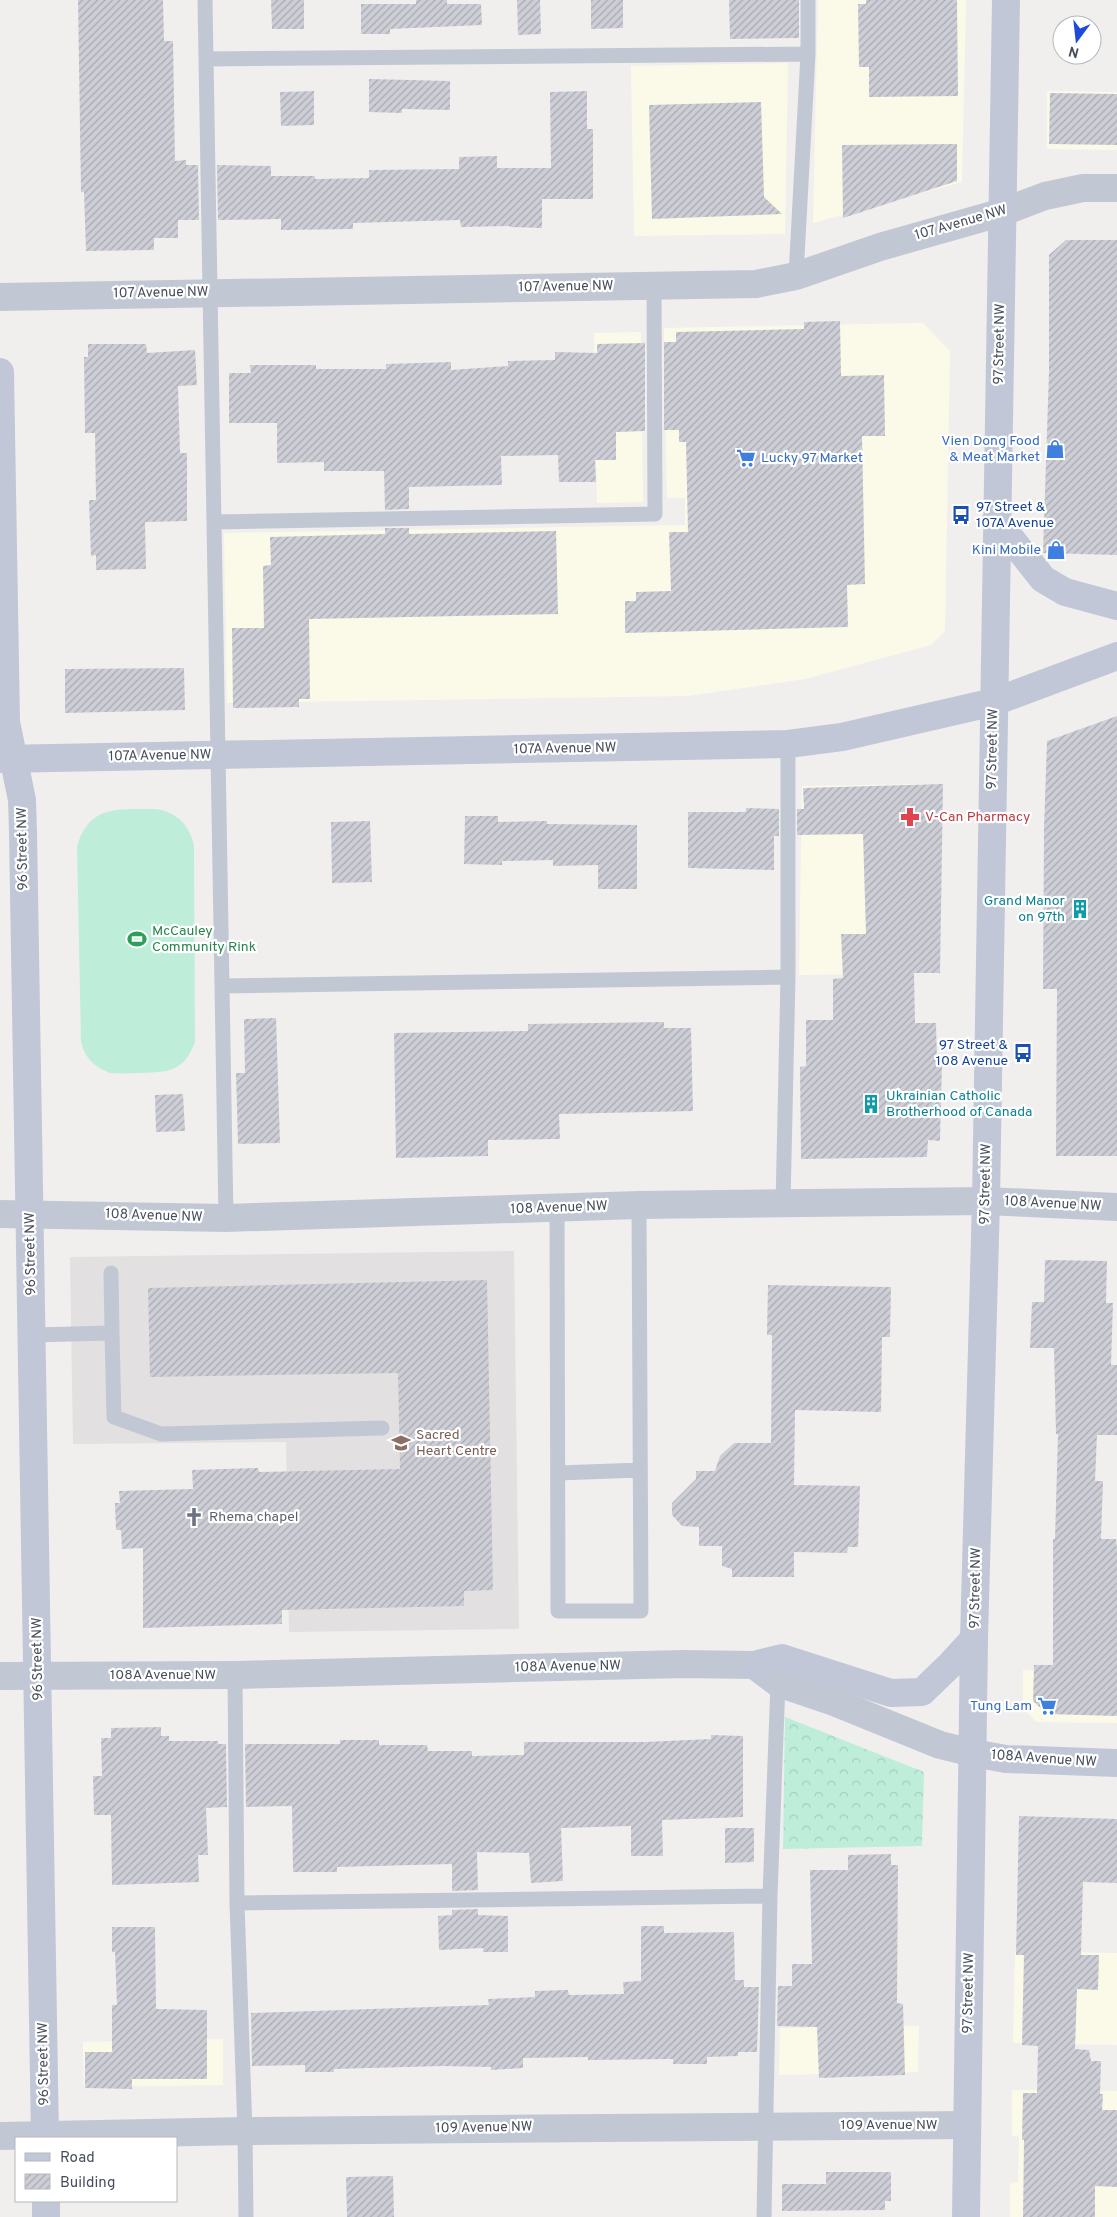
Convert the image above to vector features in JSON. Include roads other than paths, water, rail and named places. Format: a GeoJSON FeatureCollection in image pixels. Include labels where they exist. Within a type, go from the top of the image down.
{"type":"FeatureCollection","features":[{"type":"Feature","properties":{"kind":"main road","name":"97 Street NW"},"geometry":{"type":"LineString","coordinates":[[966,2217],[974,1639],[986,1201],[1006,0]]}},
{"type":"Feature","properties":{"kind":"main road","name":"96 Street NW"},"geometry":{"type":"LineString","coordinates":[[0,372],[6,759],[22,800],[23,832],[45,2137]]}},
{"type":"Feature","properties":{"kind":"main road"},"geometry":{"type":"LineString","coordinates":[[996,520],[1042,579],[1065,592],[1117,606]]}},
{"type":"Feature","properties":{"kind":"main road","name":"107A Avenue NW"},"geometry":{"type":"LineString","coordinates":[[6,759],[788,744],[842,737],[994,702],[1117,656]]}},
{"type":"Feature","properties":{"kind":"main road"},"geometry":{"type":"LineString","coordinates":[[754,1665],[782,1658],[891,1693],[922,1692],[974,1639]]}},
{"type":"Feature","properties":{"kind":"main road","name":"108A Avenue NW"},"geometry":{"type":"LineString","coordinates":[[973,1754],[1006,1759],[1117,1763]]}},
{"type":"Feature","properties":{"kind":"main road"},"geometry":{"type":"LineString","coordinates":[[46,2202],[46,2217]]}},
{"type":"Feature","properties":{"kind":"street","name":"107 Avenue NW"},"geometry":{"type":"LineString","coordinates":[[0,297],[756,284],[796,276],[880,247],[1003,212],[1046,196],[1083,188],[1117,188]]}},
{"type":"Feature","properties":{"kind":"street","name":"108 Avenue NW"},"geometry":{"type":"LineString","coordinates":[[0,1214],[30,1213],[226,1218],[640,1206],[986,1201],[1117,1207]]}},
{"type":"Feature","properties":{"kind":"street","name":"108A Avenue NW"},"geometry":{"type":"LineString","coordinates":[[0,1676],[235,1675],[673,1664],[754,1665],[778,1683],[834,1702],[940,1744],[973,1754]]}},
{"type":"Feature","properties":{"kind":"street","name":"109 Avenue NW"},"geometry":{"type":"LineString","coordinates":[[0,2136],[45,2137],[245,2131],[967,2124]]}},
{"type":"Feature","properties":{"kind":"lane"},"geometry":{"type":"LineString","coordinates":[[205,0],[226,1218]]}},
{"type":"Feature","properties":{"kind":"lane"},"geometry":{"type":"LineString","coordinates":[[796,276],[808,54],[808,0]]}},
{"type":"Feature","properties":{"kind":"lane"},"geometry":{"type":"LineString","coordinates":[[206,59],[808,54]]}},
{"type":"Feature","properties":{"kind":"lane"},"geometry":{"type":"LineString","coordinates":[[214,522],[655,514],[654,286]]}},
{"type":"Feature","properties":{"kind":"lane"},"geometry":{"type":"LineString","coordinates":[[784,1204],[788,977],[788,744]]}},
{"type":"Feature","properties":{"kind":"lane"},"geometry":{"type":"LineString","coordinates":[[222,986],[788,977]]}},
{"type":"Feature","properties":{"kind":"lane"},"geometry":{"type":"LineString","coordinates":[[557,1208],[558,1611],[641,1611],[640,1206]]}},
{"type":"Feature","properties":{"kind":"lane"},"geometry":{"type":"LineString","coordinates":[[111,1273],[114,1417],[161,1434],[382,1428]]}},
{"type":"Feature","properties":{"kind":"lane"},"geometry":{"type":"LineString","coordinates":[[32,1335],[112,1334]]}},
{"type":"Feature","properties":{"kind":"lane"},"geometry":{"type":"LineString","coordinates":[[558,1473],[640,1470]]}},
{"type":"Feature","properties":{"kind":"lane"},"geometry":{"type":"LineString","coordinates":[[235,1675],[237,1903],[246,2217]]}},
{"type":"Feature","properties":{"kind":"lane"},"geometry":{"type":"LineString","coordinates":[[764,2217],[770,1896],[778,1683]]}},
{"type":"Feature","properties":{"kind":"lane"},"geometry":{"type":"LineString","coordinates":[[237,1903],[770,1896]]}},
{"type":"Feature","properties":{"kind":"place","name":"Vien Dong Food & Meat Market"},"geometry":{"type":"Point","coordinates":[1055,449]}},
{"type":"Feature","properties":{"kind":"place","name":"Lucky 97 Market"},"geometry":{"type":"Point","coordinates":[746,458]}},
{"type":"Feature","properties":{"kind":"place","name":"97 Street & 107A Avenue"},"geometry":{"type":"Point","coordinates":[961,515]}},
{"type":"Feature","properties":{"kind":"place","name":"Kini Mobile"},"geometry":{"type":"Point","coordinates":[1056,550]}},
{"type":"Feature","properties":{"kind":"place","name":"V-Can Pharmacy"},"geometry":{"type":"Point","coordinates":[910,817]}},
{"type":"Feature","properties":{"kind":"place","name":"Grand Manor on 97th"},"geometry":{"type":"Point","coordinates":[1080,909]}},
{"type":"Feature","properties":{"kind":"place","name":"McCauley Community Rink"},"geometry":{"type":"Point","coordinates":[137,939]}},
{"type":"Feature","properties":{"kind":"place","name":"97 Street & 108 Avenue"},"geometry":{"type":"Point","coordinates":[1023,1053]}},
{"type":"Feature","properties":{"kind":"place","name":"Ukrainian Catholic Brotherhood of Canada"},"geometry":{"type":"Point","coordinates":[871,1104]}},
{"type":"Feature","properties":{"kind":"place","name":"Sacred Heart Centre"},"geometry":{"type":"Point","coordinates":[401,1443]}},
{"type":"Feature","properties":{"kind":"place","name":"Rhema chapel"},"geometry":{"type":"Point","coordinates":[194,1517]}},
{"type":"Feature","properties":{"kind":"place","name":"Tung Lam"},"geometry":{"type":"Point","coordinates":[1047,1706]}}]}
